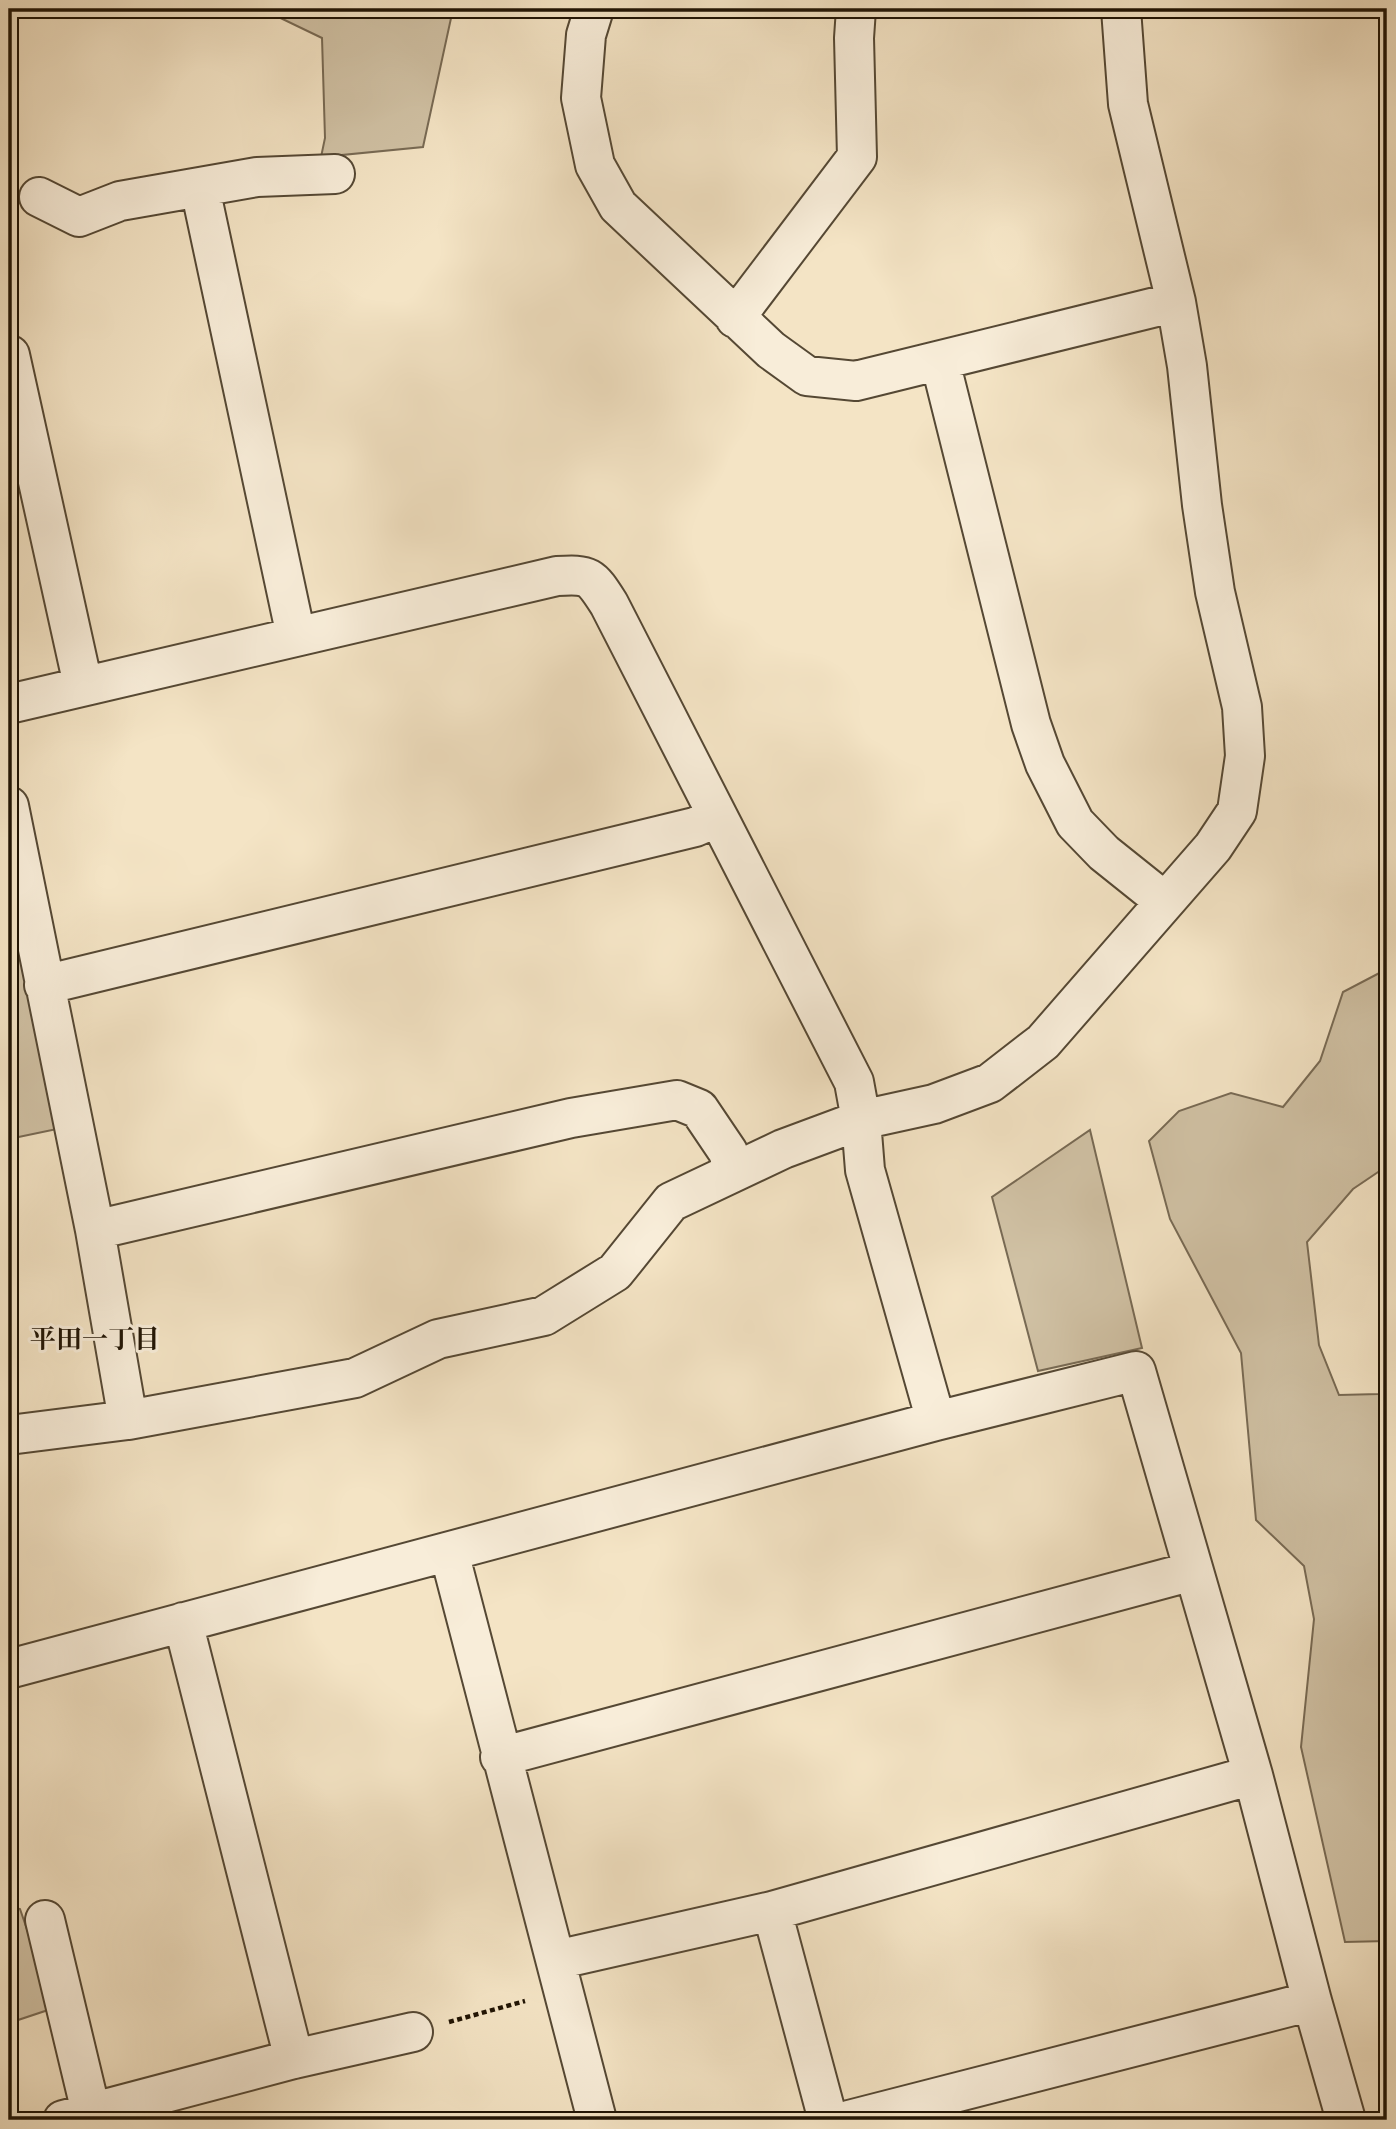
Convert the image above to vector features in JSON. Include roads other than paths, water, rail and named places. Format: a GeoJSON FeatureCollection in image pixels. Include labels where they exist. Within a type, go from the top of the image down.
{"type":"FeatureCollection","features":[{"type":"Feature","properties":{"kind":"street"},"geometry":{"type":"LineString","coordinates":[[594,9],[586,36],[581,98],[595,165],[618,206],[735,318],[771,350],[807,376],[856,381],[1175,302]]}},
{"type":"Feature","properties":{"kind":"street"},"geometry":{"type":"LineString","coordinates":[[735,318],[857,157],[854,37],[856,9]]}},
{"type":"Feature","properties":{"kind":"street"},"geometry":{"type":"LineString","coordinates":[[11,1426],[128,1420],[355,1378],[438,1339],[544,1316],[615,1272],[671,1202],[783,1149],[861,1120],[934,1104],[990,1083],[1043,1042],[1213,847],[1237,811],[1245,756],[1242,707],[1214,592],[1187,366],[1175,302],[1128,104],[1121,9]]}},
{"type":"Feature","properties":{"kind":"street"},"geometry":{"type":"LineString","coordinates":[[39,197],[79,217],[120,201],[257,177],[335,174]]}},
{"type":"Feature","properties":{"kind":"street"},"geometry":{"type":"LineString","coordinates":[[200,188],[296,636]]}},
{"type":"Feature","properties":{"kind":"street"},"geometry":{"type":"LineString","coordinates":[[10,355],[83,685]]}},
{"type":"Feature","properties":{"kind":"street"},"geometry":{"type":"LineString","coordinates":[[940,361],[1031,724],[1045,764],[1074,823],[1104,853],[1164,901]]}},
{"type":"Feature","properties":{"kind":"street"},"geometry":{"type":"LineString","coordinates":[[9,704],[557,576],[582,575],[595,582],[609,604],[854,1082],[861,1120],[865,1170],[936,1421]]}},
{"type":"Feature","properties":{"kind":"street"},"geometry":{"type":"LineString","coordinates":[[9,806],[95,1230],[128,1420]]}},
{"type":"Feature","properties":{"kind":"street"},"geometry":{"type":"LineString","coordinates":[[44,985],[695,827],[718,817]]}},
{"type":"Feature","properties":{"kind":"street"},"geometry":{"type":"LineString","coordinates":[[95,1230],[571,1118],[677,1101],[699,1109],[728,1152],[734,1172]]}},
{"type":"Feature","properties":{"kind":"street"},"geometry":{"type":"LineString","coordinates":[[9,1669],[936,1421],[1136,1371],[1253,1775],[1346,2120]]}},
{"type":"Feature","properties":{"kind":"street"},"geometry":{"type":"LineString","coordinates":[[449,1552],[500,1757],[597,2120]]}},
{"type":"Feature","properties":{"kind":"street"},"geometry":{"type":"LineString","coordinates":[[500,1757],[1193,1570]]}},
{"type":"Feature","properties":{"kind":"street"},"geometry":{"type":"LineString","coordinates":[[183,1622],[294,2059]]}},
{"type":"Feature","properties":{"kind":"street"},"geometry":{"type":"LineString","coordinates":[[559,1975],[772,1911],[1253,1775]]}},
{"type":"Feature","properties":{"kind":"street"},"geometry":{"type":"LineString","coordinates":[[772,1911],[828,2120]]}},
{"type":"Feature","properties":{"kind":"street"},"geometry":{"type":"LineString","coordinates":[[44,1920],[77,2116],[294,2059],[413,2032]]}},
{"type":"Feature","properties":{"kind":"street"},"geometry":{"type":"LineString","coordinates":[[849,2120],[1312,2001]]}},
{"type":"Feature","properties":{"kind":"district","name":"平田一丁目"},"geometry":{"type":"Point","coordinates":[95,1341]}}]}
